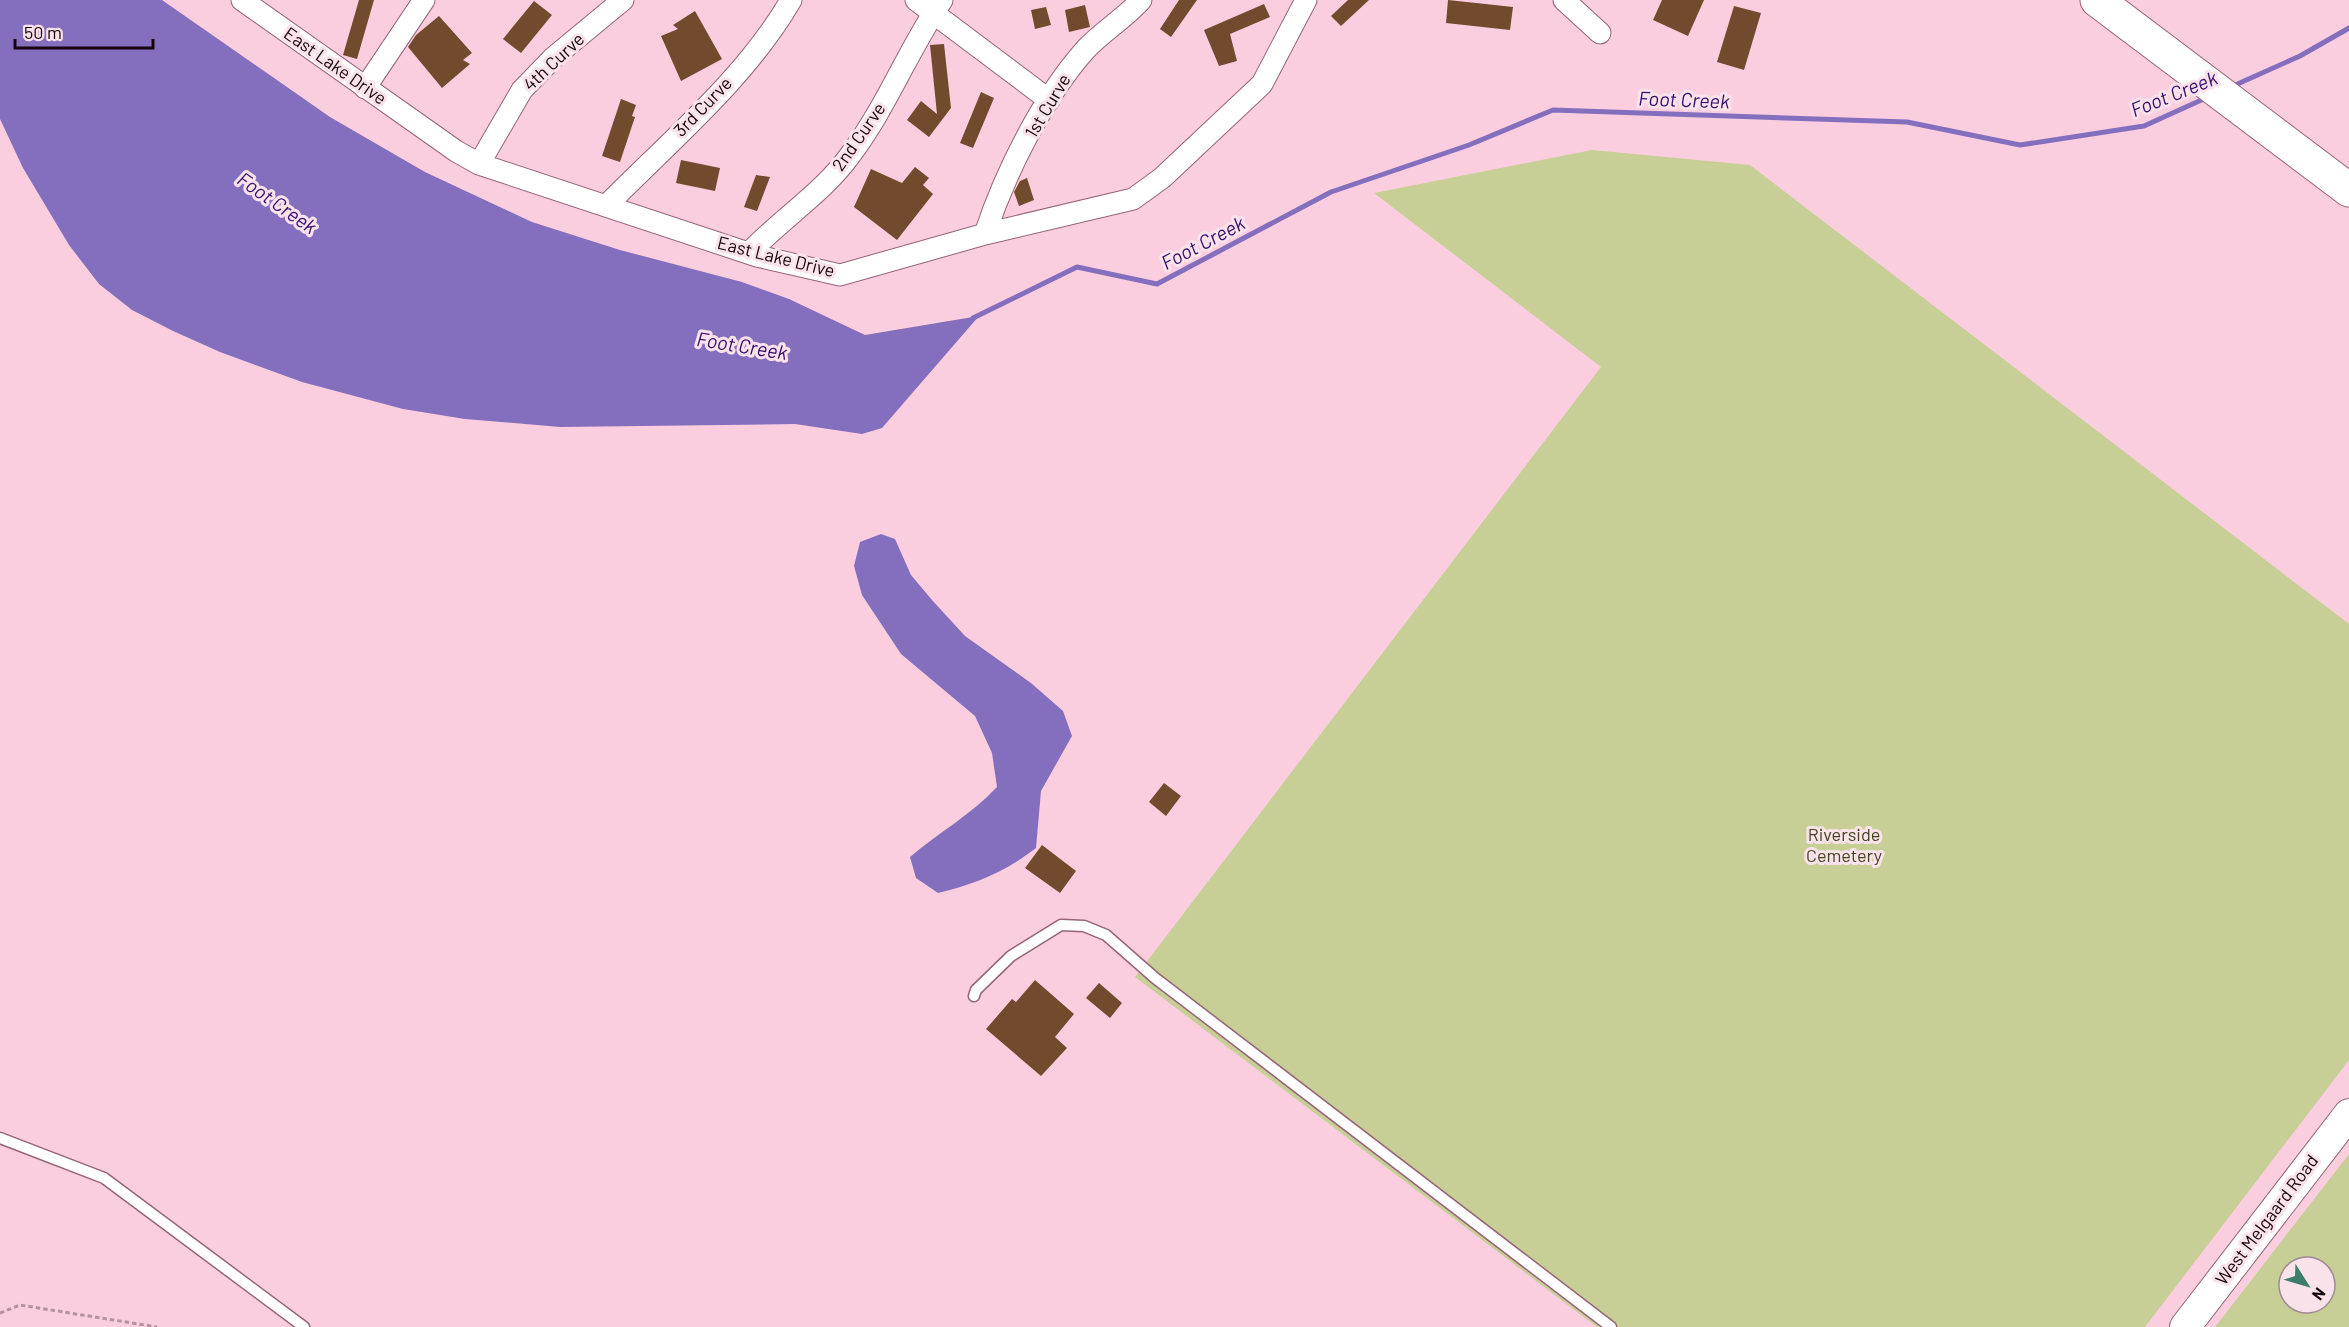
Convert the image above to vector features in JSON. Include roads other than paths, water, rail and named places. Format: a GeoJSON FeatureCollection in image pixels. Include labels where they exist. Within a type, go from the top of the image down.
{"type":"FeatureCollection","features":[{"type":"Feature","properties":{"kind":"highway"},"geometry":{"type":"LineString","coordinates":[[2097,0],[2349,190]]}},
{"type":"Feature","properties":{"kind":"main road","name":"West Melgaard Road"},"geometry":{"type":"LineString","coordinates":[[2186,1327],[2349,1114]]}},
{"type":"Feature","properties":{"kind":"street"},"geometry":{"type":"LineString","coordinates":[[365,87],[424,0]]}},
{"type":"Feature","properties":{"kind":"street","name":"4th Curve"},"geometry":{"type":"LineString","coordinates":[[479,164],[522,90],[554,57],[623,0]]}},
{"type":"Feature","properties":{"kind":"street","name":"3rd Curve"},"geometry":{"type":"LineString","coordinates":[[606,206],[729,82],[774,28],[790,0]]}},
{"type":"Feature","properties":{"kind":"street"},"geometry":{"type":"LineString","coordinates":[[916,0],[938,7],[1049,100]]}},
{"type":"Feature","properties":{"kind":"street","name":"1st Curve"},"geometry":{"type":"LineString","coordinates":[[985,234],[1005,181],[1059,82],[1088,47],[1142,0]]}},
{"type":"Feature","properties":{"kind":"street","name":"East Lake Drive"},"geometry":{"type":"LineString","coordinates":[[244,1],[456,151],[479,164],[749,253],[840,275],[985,234],[1133,199],[1162,178],[1262,84],[1306,0]]}},
{"type":"Feature","properties":{"kind":"street"},"geometry":{"type":"LineString","coordinates":[[1564,0],[1600,33]]}},
{"type":"Feature","properties":{"kind":"street","name":"2nd Curve"},"geometry":{"type":"LineString","coordinates":[[749,253],[850,157],[872,126],[918,36],[938,7]]}},
{"type":"Feature","properties":{"kind":"lane"},"geometry":{"type":"LineString","coordinates":[[974,996],[976,990],[1011,956],[1061,925],[1084,926],[1106,935],[1155,978],[1611,1327]]}},
{"type":"Feature","properties":{"kind":"lane"},"geometry":{"type":"LineString","coordinates":[[0,1138],[104,1178],[304,1327]]}},
{"type":"Feature","properties":{"kind":"water"},"geometry":{"type":"Polygon","coordinates":[[[0,0],[162,0],[330,117],[425,172],[532,222],[620,250],[742,282],[789,299],[865,335],[979,316],[882,428],[862,434],[795,424],[560,427],[465,419],[403,409],[302,382],[220,352],[173,331],[132,310],[99,284],[69,245],[23,168],[0,119],[0,0]]]}},
{"type":"Feature","properties":{"kind":"water"},"geometry":{"type":"Polygon","coordinates":[[[881,534],[895,539],[911,575],[965,636],[1031,683],[1063,711],[1072,736],[1041,791],[1036,848],[1013,864],[989,876],[965,886],[938,893],[916,878],[910,857],[977,806],[997,787],[992,753],[975,716],[901,654],[862,595],[854,566],[860,542],[881,534]]]}},
{"type":"Feature","properties":{"kind":"waterway","name":"Foot Creek"},"geometry":{"type":"LineString","coordinates":[[2233,86],[2300,56],[2349,28]]}},
{"type":"Feature","properties":{"kind":"waterway","name":"Foot Creek"},"geometry":{"type":"LineString","coordinates":[[973,318],[1077,267],[1157,284],[1331,192],[1469,145],[1553,110],[1907,122],[2020,145],[2144,126],[2208,97]]}},
{"type":"Feature","properties":{"kind":"park label","name":"Riverside Cemetery"},"geometry":{"type":"Point","coordinates":[1844,845]}}]}
